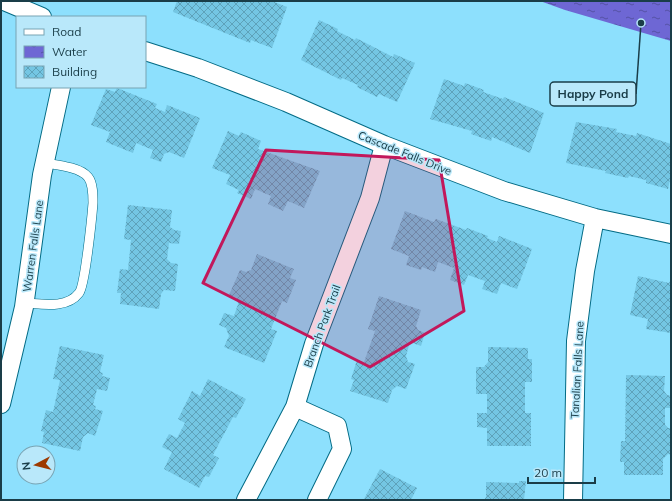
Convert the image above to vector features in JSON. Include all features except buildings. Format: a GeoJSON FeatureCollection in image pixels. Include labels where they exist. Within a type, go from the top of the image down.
{"type":"FeatureCollection","features":[{"type":"Feature","properties":{"kind":"street"},"geometry":{"type":"LineString","coordinates":[[4,1],[40,16]]}},
{"type":"Feature","properties":{"kind":"street","name":"Cascade Falls Drive"},"geometry":{"type":"LineString","coordinates":[[146,51],[198,68],[286,102],[384,145],[504,191],[596,218],[671,234]]}},
{"type":"Feature","properties":{"kind":"street","name":"Warren Falls Lane"},"geometry":{"type":"LineString","coordinates":[[1,404],[25,303],[45,163],[61,88]]}},
{"type":"Feature","properties":{"kind":"street","name":"Branch Park Trail"},"geometry":{"type":"LineString","coordinates":[[246,500],[295,407],[314,344],[370,198],[384,145]]}},
{"type":"Feature","properties":{"kind":"street","name":"Tanalian Falls Lane"},"geometry":{"type":"LineString","coordinates":[[573,500],[576,341],[585,272],[596,218]]}},
{"type":"Feature","properties":{"kind":"street"},"geometry":{"type":"LineString","coordinates":[[295,407],[337,426],[342,449],[317,500]]}},
{"type":"Feature","properties":{"kind":"lane"},"geometry":{"type":"LineString","coordinates":[[25,303],[49,305],[70,301],[80,293],[84,279],[93,203],[92,188],[89,178],[80,171],[45,163]]}},
{"type":"Feature","properties":{"kind":"highlighted area"},"geometry":{"type":"Polygon","coordinates":[[[266,150],[439,160],[464,311],[370,367],[203,283],[266,150]]]}},
{"type":"Feature","properties":{"kind":"water"},"geometry":{"type":"Polygon","coordinates":[[[540,1],[671,1],[671,41],[565,10],[540,1]]]}},
{"type":"Feature","properties":{"kind":"place","name":"Happy Pond"},"geometry":{"type":"Point","coordinates":[641,23]}}]}
